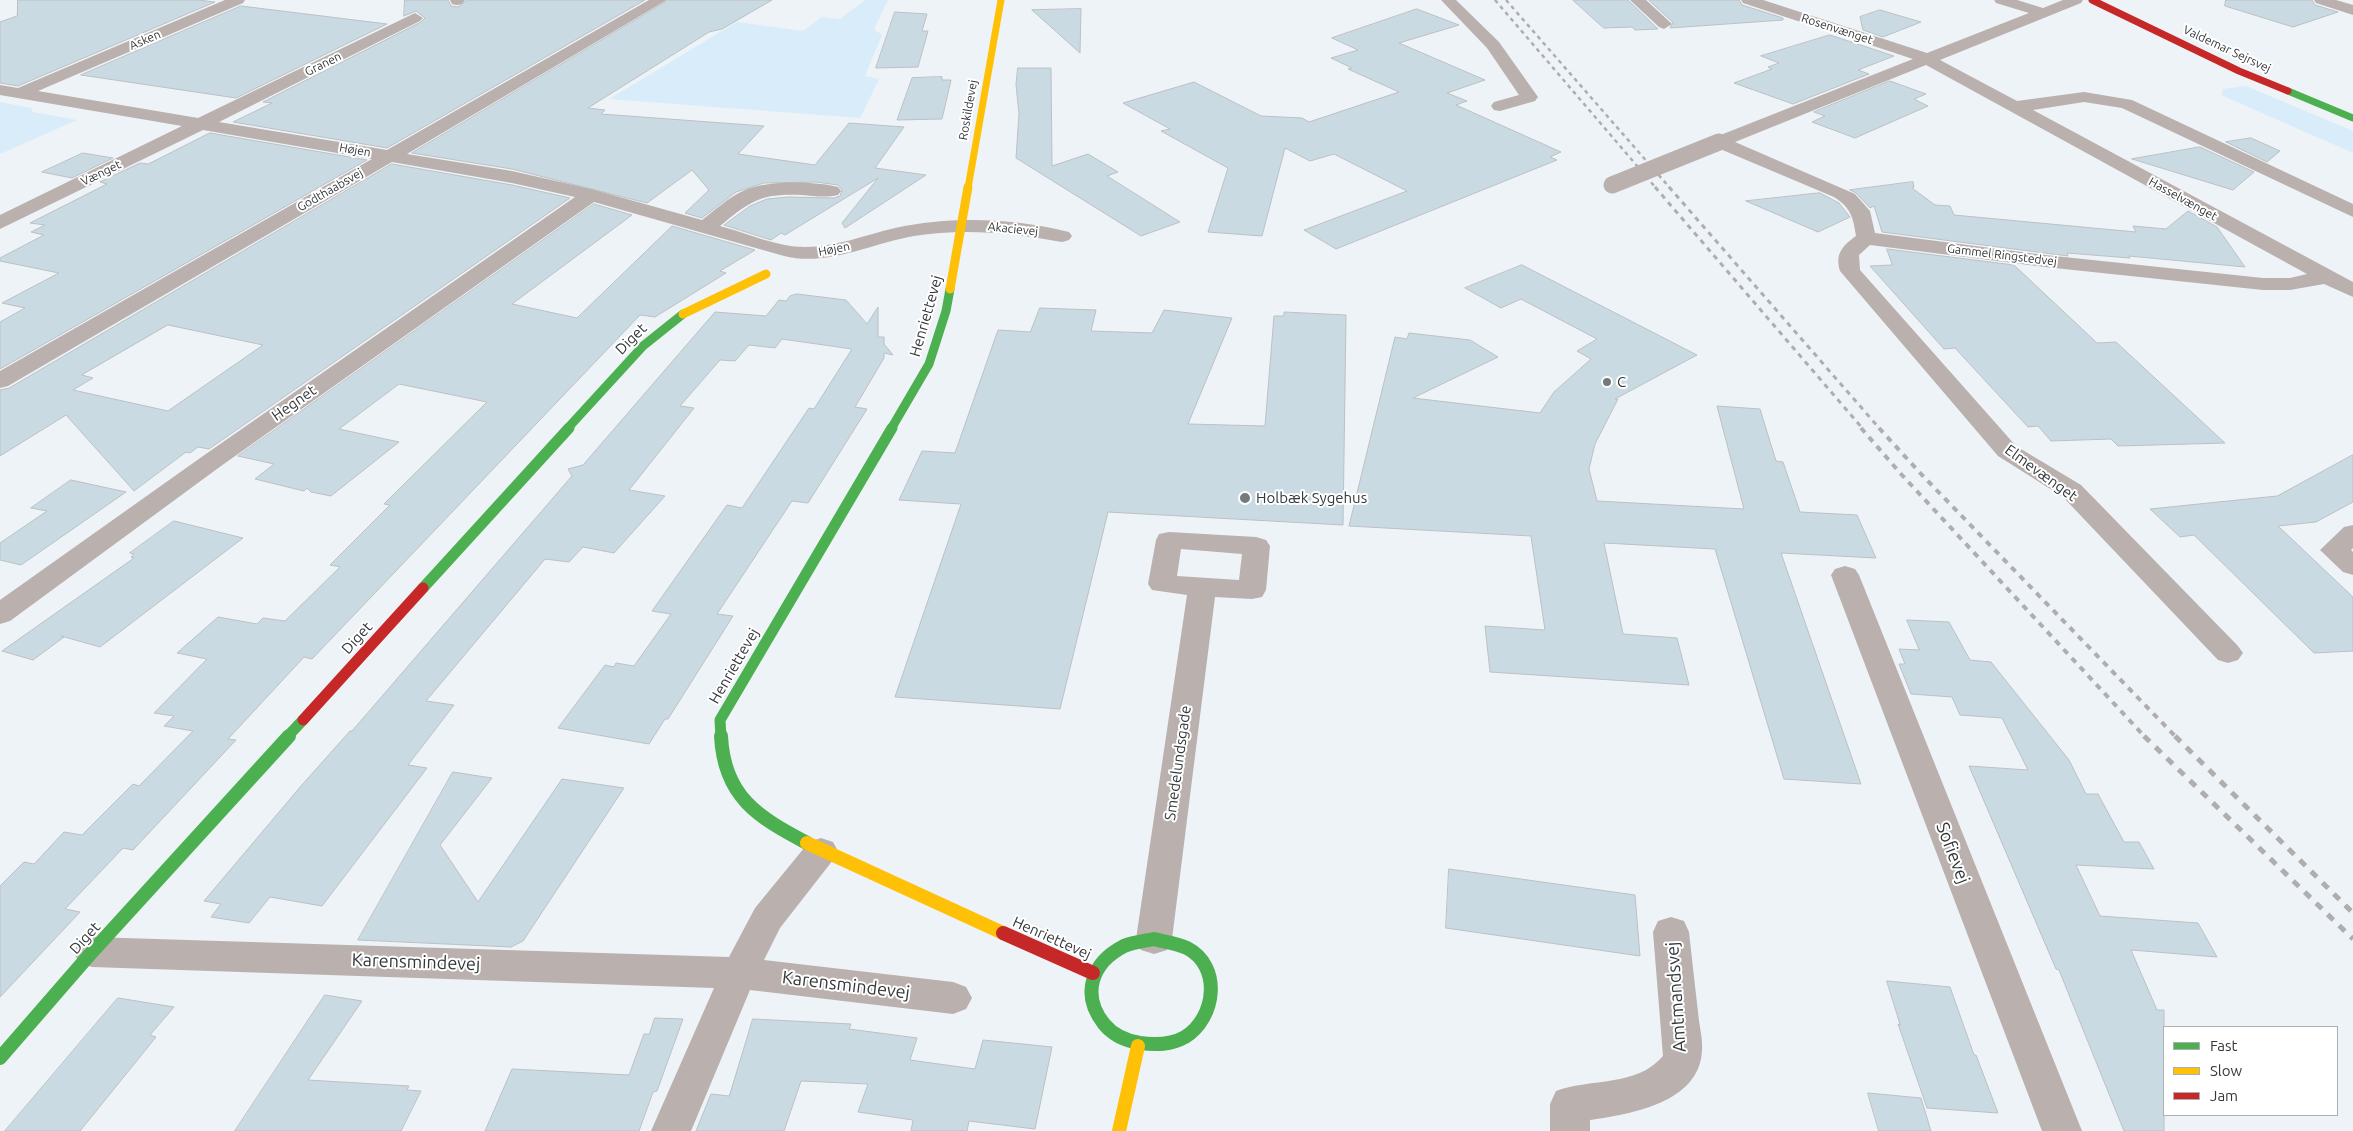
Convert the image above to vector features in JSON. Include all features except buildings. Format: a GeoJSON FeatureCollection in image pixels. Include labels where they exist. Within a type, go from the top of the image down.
{"type":"FeatureCollection","features":[{"type":"Feature","properties":{"kind":"street","name":"Asken"},"geometry":{"type":"LineString","coordinates":[[20,93],[238,0]]}},
{"type":"Feature","properties":{"kind":"street","name":"Godthaabsvej"},"geometry":{"type":"LineString","coordinates":[[0,381],[660,0]]}},
{"type":"Feature","properties":{"kind":"street","name":"Roskildevej"},"geometry":{"type":"LineString","coordinates":[[963,226],[1001,0]]}},
{"type":"Feature","properties":{"kind":"street"},"geometry":{"type":"LineString","coordinates":[[1448,0],[1493,45],[1529,97],[1500,106]]}},
{"type":"Feature","properties":{"kind":"street"},"geometry":{"type":"LineString","coordinates":[[1637,0],[1664,24]]}},
{"type":"Feature","properties":{"kind":"street","name":"Rosenvænget"},"geometry":{"type":"LineString","coordinates":[[1748,0],[1926,58]]}},
{"type":"Feature","properties":{"kind":"street"},"geometry":{"type":"LineString","coordinates":[[2001,0],[2044,13]]}},
{"type":"Feature","properties":{"kind":"street"},"geometry":{"type":"LineString","coordinates":[[1612,185],[1926,58],[2076,0]]}},
{"type":"Feature","properties":{"kind":"street","name":"Valdemar Sejrsvej"},"geometry":{"type":"LineString","coordinates":[[2092,0],[2239,71],[2353,118]]}},
{"type":"Feature","properties":{"kind":"street"},"geometry":{"type":"LineString","coordinates":[[2321,0],[2353,10]]}},
{"type":"Feature","properties":{"kind":"street","name":"Granen"},"geometry":{"type":"LineString","coordinates":[[201,124],[415,18]]}},
{"type":"Feature","properties":{"kind":"street","name":"Hasselvænget"},"geometry":{"type":"LineString","coordinates":[[1926,58],[2353,291]]}},
{"type":"Feature","properties":{"kind":"street"},"geometry":{"type":"LineString","coordinates":[[18,74],[80,84]]}},
{"type":"Feature","properties":{"kind":"street","name":"Højen"},"geometry":{"type":"LineString","coordinates":[[0,90],[512,177],[591,194],[785,251],[812,254],[834,251],[914,230],[963,226]]}},
{"type":"Feature","properties":{"kind":"street"},"geometry":{"type":"LineString","coordinates":[[2014,107],[2084,97],[2126,104],[2353,211]]}},
{"type":"Feature","properties":{"kind":"street"},"geometry":{"type":"LineString","coordinates":[[202,105],[230,110]]}},
{"type":"Feature","properties":{"kind":"street","name":"Vænget"},"geometry":{"type":"LineString","coordinates":[[0,223],[201,124]]}},
{"type":"Feature","properties":{"kind":"street"},"geometry":{"type":"LineString","coordinates":[[1718,142],[1841,193],[1853,200],[1860,207],[1866,238]]}},
{"type":"Feature","properties":{"kind":"street"},"geometry":{"type":"LineString","coordinates":[[706,228],[746,197],[758,193],[776,190],[831,192]]}},
{"type":"Feature","properties":{"kind":"street","name":"Hegnet"},"geometry":{"type":"LineString","coordinates":[[0,614],[212,461],[591,194]]}},
{"type":"Feature","properties":{"kind":"street","name":"Akacievej"},"geometry":{"type":"LineString","coordinates":[[963,226],[1014,227],[1062,236]]}},
{"type":"Feature","properties":{"kind":"street","name":"Henriettevej"},"geometry":{"type":"LineString","coordinates":[[963,226],[946,311],[927,368],[720,720],[720,745],[723,768],[733,788],[747,807],[781,830],[821,851],[1093,973]]}},
{"type":"Feature","properties":{"kind":"street","name":"Gammel Ringstedvej"},"geometry":{"type":"LineString","coordinates":[[1866,238],[2045,261],[2263,284],[2290,284],[2325,277]]}},
{"type":"Feature","properties":{"kind":"street","name":"Elmevænget"},"geometry":{"type":"LineString","coordinates":[[1866,238],[1849,252],[1846,258],[1850,271],[2007,451],[2072,492],[2228,653]]}},
{"type":"Feature","properties":{"kind":"street","name":"Diget"},"geometry":{"type":"LineString","coordinates":[[0,1058],[92,952],[643,346],[688,310],[766,274]]}},
{"type":"Feature","properties":{"kind":"street"},"geometry":{"type":"LineString","coordinates":[[2353,533],[2334,550],[2353,566]]}},
{"type":"Feature","properties":{"kind":"street","name":"Sofievej"},"geometry":{"type":"LineString","coordinates":[[1845,575],[2062,1131]]}},
{"type":"Feature","properties":{"kind":"street","name":"Smedelundsgade"},"geometry":{"type":"LineString","coordinates":[[1154,939],[1202,587]]}},
{"type":"Feature","properties":{"kind":"street"},"geometry":{"type":"LineString","coordinates":[[671,1131],[739,973],[767,918],[821,851]]}},
{"type":"Feature","properties":{"kind":"street","name":"Amtmandsvej"},"geometry":{"type":"LineString","coordinates":[[1570,1131],[1570,1104],[1636,1094],[1668,1077],[1680,1065],[1683,1050],[1671,932]]}},
{"type":"Feature","properties":{"kind":"street"},"geometry":{"type":"LineString","coordinates":[[1154,939],[1174,941],[1191,950],[1204,963],[1213,979],[1214,996],[1209,1014],[1197,1030],[1160,1046],[1138,1046],[1118,1039],[1102,1026],[1092,1009],[1089,991],[1093,973],[1103,959],[1118,947],[1135,940],[1154,939]]}},
{"type":"Feature","properties":{"kind":"street","name":"Karensmindevej"},"geometry":{"type":"LineString","coordinates":[[92,952],[739,973],[953,998]]}},
{"type":"Feature","properties":{"kind":"street"},"geometry":{"type":"LineString","coordinates":[[1120,1131],[1138,1046]]}},
{"type":"Feature","properties":{"kind":"shaded area"},"geometry":{"type":"Polygon","coordinates":[[[865,0],[888,0],[874,29],[882,35],[865,76],[879,79],[860,118],[609,99],[737,22],[803,31],[822,17],[840,19],[865,0]]]}},
{"type":"Feature","properties":{"kind":"shaded area"},"geometry":{"type":"Polygon","coordinates":[[[2246,86],[2353,131],[2353,153],[2221,95],[2223,89],[2246,86]]]}},
{"type":"Feature","properties":{"kind":"shaded area"},"geometry":{"type":"Polygon","coordinates":[[[0,102],[31,108],[33,112],[77,120],[0,154],[0,102]]]}},
{"type":"Feature","properties":{"kind":"railway"},"geometry":{"type":"LineString","coordinates":[[1495,0],[1656,188]]}},
{"type":"Feature","properties":{"kind":"railway"},"geometry":{"type":"LineString","coordinates":[[1506,0],[1670,188]]}},
{"type":"Feature","properties":{"kind":"railway"},"geometry":{"type":"LineString","coordinates":[[1655,187],[1863,429]]}},
{"type":"Feature","properties":{"kind":"railway"},"geometry":{"type":"LineString","coordinates":[[1669,187],[1880,429]]}},
{"type":"Feature","properties":{"kind":"railway"},"geometry":{"type":"LineString","coordinates":[[1861,428],[1901,474],[2145,737]]}},
{"type":"Feature","properties":{"kind":"railway"},"geometry":{"type":"LineString","coordinates":[[1879,428],[1922,475],[2176,737]]}},
{"type":"Feature","properties":{"kind":"railway"},"geometry":{"type":"LineString","coordinates":[[2145,737],[2353,939]]}},
{"type":"Feature","properties":{"kind":"railway"},"geometry":{"type":"LineString","coordinates":[[2176,737],[2353,913]]}},
{"type":"Feature","properties":{"kind":"traffic: fast"},"geometry":{"type":"LineString","coordinates":[[2288,91],[2353,118]]}},
{"type":"Feature","properties":{"kind":"traffic: fast"},"geometry":{"type":"LineString","coordinates":[[807,843],[767,821],[752,810],[740,797],[731,783],[725,766],[721,745],[720,720],[929,364],[946,311],[950,289]]}},
{"type":"Feature","properties":{"kind":"traffic: fast"},"geometry":{"type":"LineString","coordinates":[[423,588],[643,346],[683,314]]}},
{"type":"Feature","properties":{"kind":"traffic: fast"},"geometry":{"type":"LineString","coordinates":[[0,1058],[92,952],[303,720]]}},
{"type":"Feature","properties":{"kind":"traffic: fast"},"geometry":{"type":"LineString","coordinates":[[1154,939],[1186,948],[1201,959],[1208,968],[1212,989],[1206,1010],[1192,1031],[1185,1037],[1175,1041],[1155,1045],[1128,1041],[1108,1029],[1095,1013],[1091,995],[1094,976],[1106,959],[1125,946],[1154,939]]}},
{"type":"Feature","properties":{"kind":"traffic: slow"},"geometry":{"type":"LineString","coordinates":[[950,289],[1001,0]]}},
{"type":"Feature","properties":{"kind":"traffic: slow"},"geometry":{"type":"LineString","coordinates":[[683,314],[766,274]]}},
{"type":"Feature","properties":{"kind":"traffic: slow"},"geometry":{"type":"LineString","coordinates":[[807,843],[1003,933]]}},
{"type":"Feature","properties":{"kind":"traffic: slow"},"geometry":{"type":"LineString","coordinates":[[1119,1131],[1138,1046]]}},
{"type":"Feature","properties":{"kind":"traffic: jam"},"geometry":{"type":"LineString","coordinates":[[2092,0],[2239,71],[2288,91]]}},
{"type":"Feature","properties":{"kind":"traffic: jam"},"geometry":{"type":"LineString","coordinates":[[303,720],[423,588]]}},
{"type":"Feature","properties":{"kind":"traffic: jam"},"geometry":{"type":"LineString","coordinates":[[1003,933],[1093,973]]}},
{"type":"Feature","properties":{"kind":"place","name":"C"},"geometry":{"type":"Point","coordinates":[1607,382]}},
{"type":"Feature","properties":{"kind":"place","name":"Holbæk Sygehus"},"geometry":{"type":"Point","coordinates":[1245,498]}}]}
